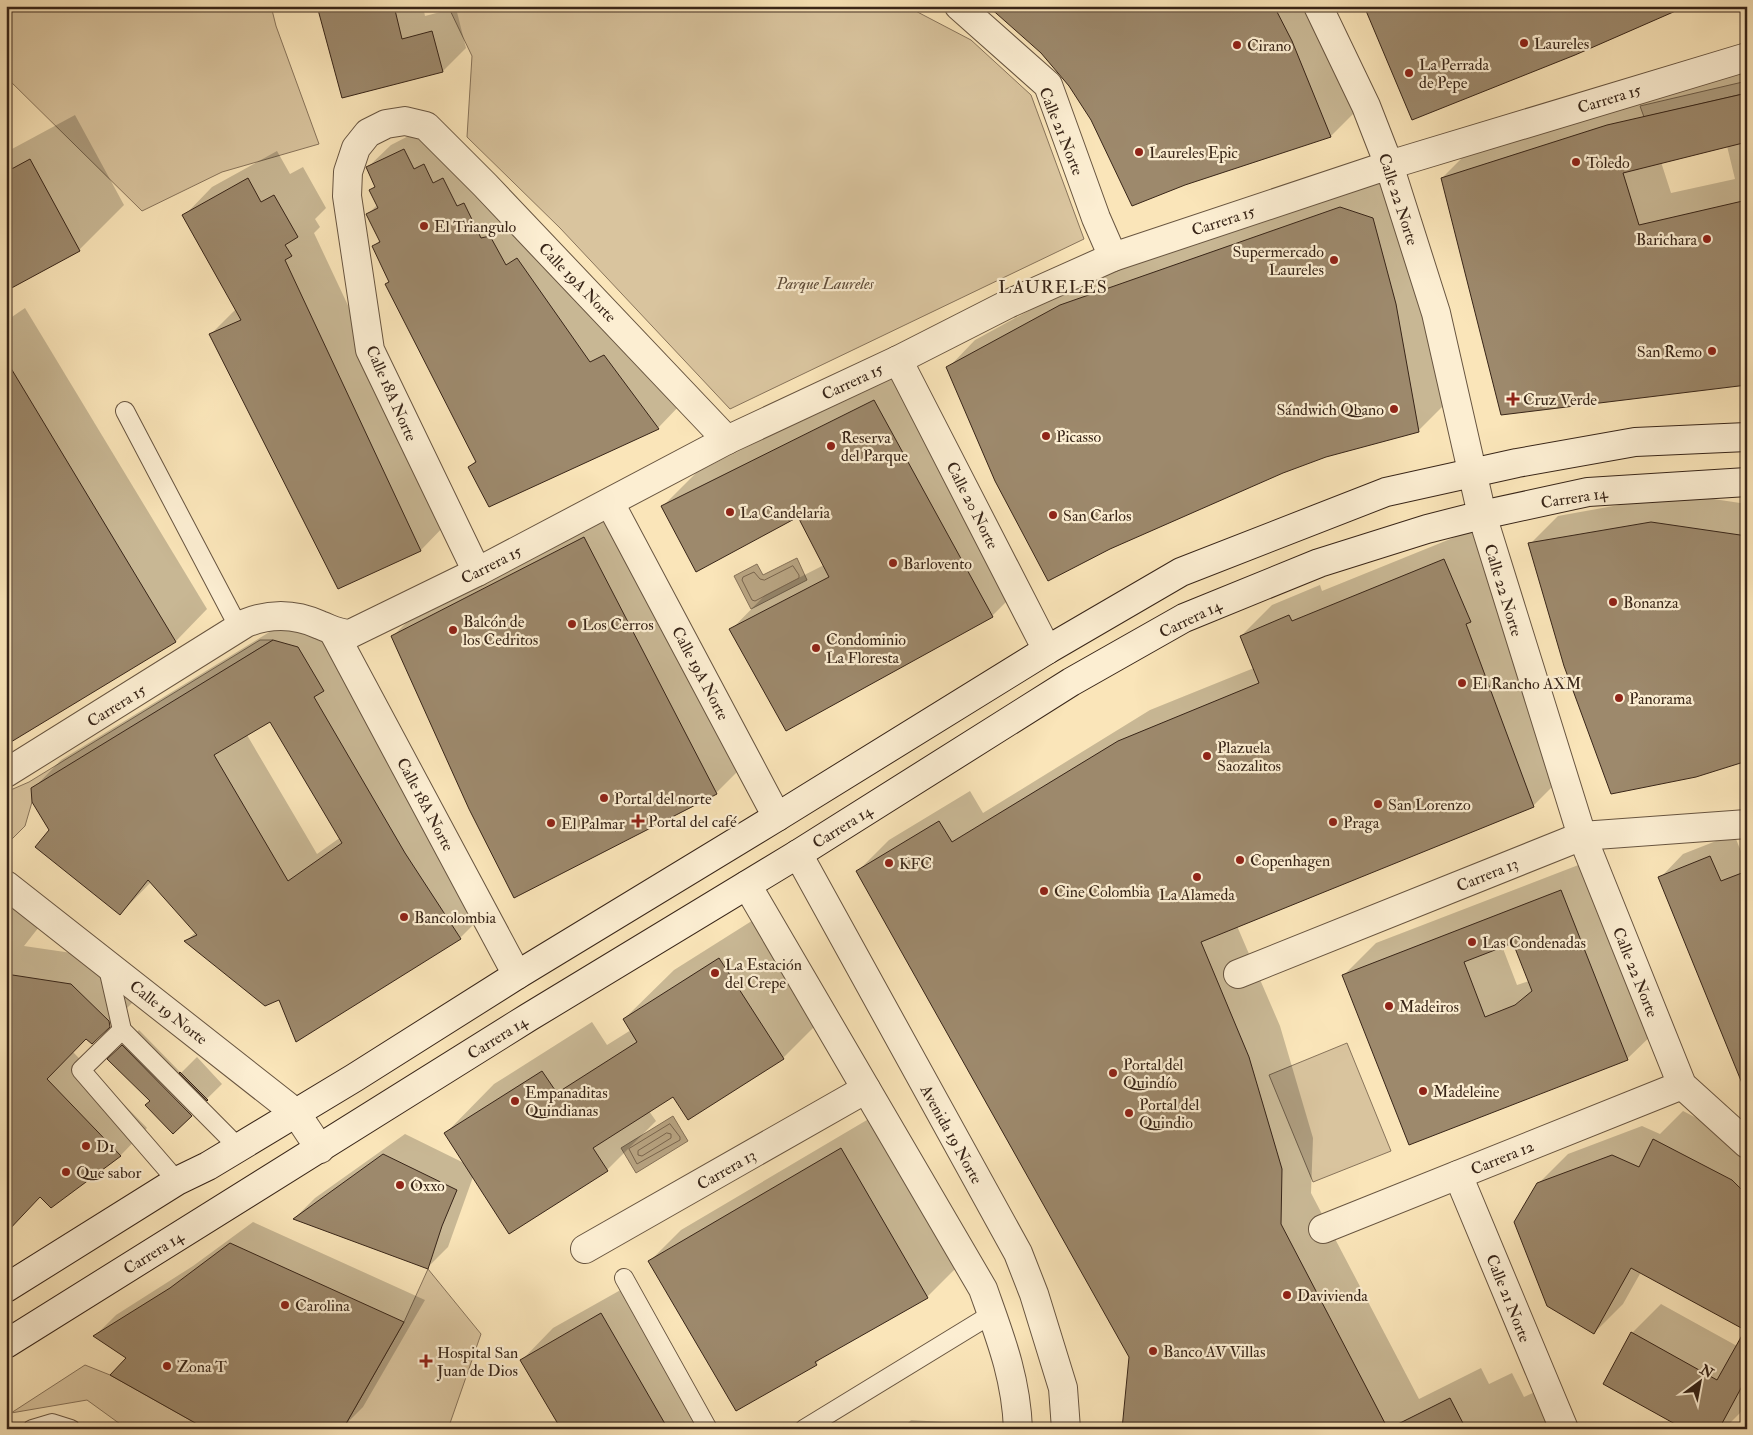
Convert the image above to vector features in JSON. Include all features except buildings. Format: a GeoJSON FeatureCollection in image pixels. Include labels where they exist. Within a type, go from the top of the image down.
{"type":"FeatureCollection","features":[{"type":"Feature","properties":{"kind":"street","name":"Calle 21 Norte"},"geometry":{"type":"LineString","coordinates":[[959,6],[1048,85],[1096,218],[1113,257]]}},
{"type":"Feature","properties":{"kind":"street","name":"Calle 22 Norte"},"geometry":{"type":"LineString","coordinates":[[1318,6],[1366,106],[1389,165],[1436,313],[1482,515],[1582,836],[1682,1085],[1747,1144]]}},
{"type":"Feature","properties":{"kind":"street","name":"Carrera 15"},"geometry":{"type":"LineString","coordinates":[[6,773],[239,628],[262,616],[280,615],[320,625],[334,633],[350,634],[477,572],[726,440],[898,360],[1008,304],[1113,257],[1389,165],[1747,57]]}},
{"type":"Feature","properties":{"kind":"street","name":"Calle 18A Norte"},"geometry":{"type":"LineString","coordinates":[[426,126],[406,120],[386,124],[368,133],[356,148],[348,172],[347,196],[370,350],[477,572]]}},
{"type":"Feature","properties":{"kind":"street","name":"Calle 19A Norte"},"geometry":{"type":"LineString","coordinates":[[426,126],[485,185],[726,440]]}},
{"type":"Feature","properties":{"kind":"street","name":"Calle 20 Norte"},"geometry":{"type":"LineString","coordinates":[[898,360],[1047,650]]}},
{"type":"Feature","properties":{"kind":"street"},"geometry":{"type":"LineString","coordinates":[[6,1288],[178,1181],[296,1114],[517,975],[1047,650],[1180,572],[1386,492],[1472,473],[1635,442],[1747,437]]}},
{"type":"Feature","properties":{"kind":"street","name":"Carrera 14"},"geometry":{"type":"LineString","coordinates":[[8,1344],[529,1017],[798,854],[1071,682],[1184,618],[1319,563],[1427,529],[1482,515],[1588,492],[1747,482]]}},
{"type":"Feature","properties":{"kind":"street","name":"Calle 19A Norte"},"geometry":{"type":"LineString","coordinates":[[610,503],[777,817]]}},
{"type":"Feature","properties":{"kind":"street","name":"Calle 18A Norte"},"geometry":{"type":"LineString","coordinates":[[334,633],[517,975]]}},
{"type":"Feature","properties":{"kind":"street","name":"Carrera 13"},"geometry":{"type":"LineString","coordinates":[[1238,974],[1582,836],[1747,824]]}},
{"type":"Feature","properties":{"kind":"street","name":"Avenida 19 Norte"},"geometry":{"type":"LineString","coordinates":[[798,854],[1018,1253],[1034,1294],[1061,1379],[1066,1429]]}},
{"type":"Feature","properties":{"kind":"street","name":"Calle 19 Norte"},"geometry":{"type":"LineString","coordinates":[[6,885],[296,1114],[320,1149]]}},
{"type":"Feature","properties":{"kind":"street"},"geometry":{"type":"LineString","coordinates":[[747,885],[983,1289],[1017,1395],[1018,1429]]}},
{"type":"Feature","properties":{"kind":"street","name":"Carrera 12"},"geometry":{"type":"LineString","coordinates":[[1323,1229],[1682,1085]]}},
{"type":"Feature","properties":{"kind":"street","name":"Carrera 13"},"geometry":{"type":"LineString","coordinates":[[585,1249],[866,1089]]}},
{"type":"Feature","properties":{"kind":"street","name":"Calle 21 Norte"},"geometry":{"type":"LineString","coordinates":[[1458,1175],[1565,1426]]}},
{"type":"Feature","properties":{"kind":"lane"},"geometry":{"type":"LineString","coordinates":[[125,411],[239,628]]}},
{"type":"Feature","properties":{"kind":"lane"},"geometry":{"type":"LineString","coordinates":[[107,963],[122,1030],[238,1146]]}},
{"type":"Feature","properties":{"kind":"lane"},"geometry":{"type":"LineString","coordinates":[[122,1030],[81,1070],[178,1181]]}},
{"type":"Feature","properties":{"kind":"lane"},"geometry":{"type":"LineString","coordinates":[[624,1278],[708,1429]]}},
{"type":"Feature","properties":{"kind":"lane"},"geometry":{"type":"LineString","coordinates":[[804,1429],[992,1314]]}},
{"type":"Feature","properties":{"kind":"lane"},"geometry":{"type":"LineString","coordinates":[[32,1429],[52,1423],[71,1429]]}},
{"type":"Feature","properties":{"kind":"green space"},"geometry":{"type":"Polygon","coordinates":[[[6,6],[271,6],[276,26],[319,144],[222,172],[142,211],[6,77],[6,6]]]}},
{"type":"Feature","properties":{"kind":"green space","name":"Parque Laureles"},"geometry":{"type":"Polygon","coordinates":[[[448,6],[906,6],[971,40],[1031,95],[1084,239],[730,409],[560,228],[467,137],[472,56],[448,6]]]}},
{"type":"Feature","properties":{"kind":"green space"},"geometry":{"type":"Polygon","coordinates":[[[1747,81],[1747,93],[1644,117],[1640,106],[1747,81]]]}},
{"type":"Feature","properties":{"kind":"green space"},"geometry":{"type":"Polygon","coordinates":[[[260,640],[273,640],[141,723],[32,802],[25,826],[6,845],[6,792],[29,782],[260,640]]]}},
{"type":"Feature","properties":{"kind":"green space"},"geometry":{"type":"Polygon","coordinates":[[[1347,1043],[1391,1151],[1313,1182],[1269,1075],[1347,1043]]]}},
{"type":"Feature","properties":{"kind":"green space","name":"Hospital San Juan de Dios"},"geometry":{"type":"Polygon","coordinates":[[[428,1269],[481,1334],[448,1429],[343,1429],[404,1322],[428,1269]]]}},
{"type":"Feature","properties":{"kind":"green space"},"geometry":{"type":"Polygon","coordinates":[[[85,1365],[110,1375],[206,1429],[127,1429],[87,1400],[11,1413],[85,1365]]]}},
{"type":"Feature","properties":{"kind":"water"},"geometry":{"type":"Polygon","coordinates":[[[797,558],[807,580],[751,609],[734,576],[757,564],[763,575],[797,558]]]}},
{"type":"Feature","properties":{"kind":"water"},"geometry":{"type":"Polygon","coordinates":[[[673,1116],[688,1141],[636,1173],[621,1148],[673,1116]]]}},
{"type":"Feature","properties":{"kind":"place","name":"Laureles"},"geometry":{"type":"Point","coordinates":[1524,43]}},
{"type":"Feature","properties":{"kind":"place","name":"Cirano"},"geometry":{"type":"Point","coordinates":[1237,45]}},
{"type":"Feature","properties":{"kind":"place","name":"La Perrada de Pepe"},"geometry":{"type":"Point","coordinates":[1409,73]}},
{"type":"Feature","properties":{"kind":"place","name":"Laureles Epic"},"geometry":{"type":"Point","coordinates":[1139,152]}},
{"type":"Feature","properties":{"kind":"place","name":"Toledo"},"geometry":{"type":"Point","coordinates":[1576,162]}},
{"type":"Feature","properties":{"kind":"place","name":"El Triangulo"},"geometry":{"type":"Point","coordinates":[424,226]}},
{"type":"Feature","properties":{"kind":"place","name":"Barichara"},"geometry":{"type":"Point","coordinates":[1707,239]}},
{"type":"Feature","properties":{"kind":"place","name":"Supermercado Laureles"},"geometry":{"type":"Point","coordinates":[1334,260]}},
{"type":"Feature","properties":{"kind":"place","name":"San Remo"},"geometry":{"type":"Point","coordinates":[1712,351]}},
{"type":"Feature","properties":{"kind":"place","name":"Cruz Verde"},"geometry":{"type":"Point","coordinates":[1513,399]}},
{"type":"Feature","properties":{"kind":"place","name":"Sándwich Qbano"},"geometry":{"type":"Point","coordinates":[1394,409]}},
{"type":"Feature","properties":{"kind":"place","name":"Picasso"},"geometry":{"type":"Point","coordinates":[1046,436]}},
{"type":"Feature","properties":{"kind":"place","name":"Reserva del Parque"},"geometry":{"type":"Point","coordinates":[831,446]}},
{"type":"Feature","properties":{"kind":"place","name":"La Candelaria"},"geometry":{"type":"Point","coordinates":[730,512]}},
{"type":"Feature","properties":{"kind":"place","name":"San Carlos"},"geometry":{"type":"Point","coordinates":[1053,515]}},
{"type":"Feature","properties":{"kind":"place","name":"Barlovento"},"geometry":{"type":"Point","coordinates":[893,563]}},
{"type":"Feature","properties":{"kind":"place","name":"Bonanza"},"geometry":{"type":"Point","coordinates":[1613,602]}},
{"type":"Feature","properties":{"kind":"place","name":"Los Cerros"},"geometry":{"type":"Point","coordinates":[572,624]}},
{"type":"Feature","properties":{"kind":"place","name":"Balcón de los Cedritos"},"geometry":{"type":"Point","coordinates":[453,630]}},
{"type":"Feature","properties":{"kind":"place","name":"Condominio La Floresta"},"geometry":{"type":"Point","coordinates":[816,648]}},
{"type":"Feature","properties":{"kind":"place","name":"El Rancho AXM"},"geometry":{"type":"Point","coordinates":[1462,683]}},
{"type":"Feature","properties":{"kind":"place","name":"Panorama"},"geometry":{"type":"Point","coordinates":[1619,698]}},
{"type":"Feature","properties":{"kind":"place","name":"Plazuela Saozalitos"},"geometry":{"type":"Point","coordinates":[1207,756]}},
{"type":"Feature","properties":{"kind":"place","name":"Portal del norte"},"geometry":{"type":"Point","coordinates":[604,798]}},
{"type":"Feature","properties":{"kind":"place","name":"San Lorenzo"},"geometry":{"type":"Point","coordinates":[1378,804]}},
{"type":"Feature","properties":{"kind":"place","name":"Portal del café"},"geometry":{"type":"Point","coordinates":[638,821]}},
{"type":"Feature","properties":{"kind":"place","name":"Praga"},"geometry":{"type":"Point","coordinates":[1333,822]}},
{"type":"Feature","properties":{"kind":"place","name":"El Palmar"},"geometry":{"type":"Point","coordinates":[551,823]}},
{"type":"Feature","properties":{"kind":"place","name":"Copenhagen"},"geometry":{"type":"Point","coordinates":[1240,860]}},
{"type":"Feature","properties":{"kind":"place","name":"KFC"},"geometry":{"type":"Point","coordinates":[889,863]}},
{"type":"Feature","properties":{"kind":"place","name":"La Alameda"},"geometry":{"type":"Point","coordinates":[1197,877]}},
{"type":"Feature","properties":{"kind":"place","name":"Cine Colombia"},"geometry":{"type":"Point","coordinates":[1044,891]}},
{"type":"Feature","properties":{"kind":"place","name":"Bancolombia"},"geometry":{"type":"Point","coordinates":[404,917]}},
{"type":"Feature","properties":{"kind":"place","name":"Las Condenadas"},"geometry":{"type":"Point","coordinates":[1472,942]}},
{"type":"Feature","properties":{"kind":"place","name":"La Estación del Crepe"},"geometry":{"type":"Point","coordinates":[715,973]}},
{"type":"Feature","properties":{"kind":"place","name":"Madeiros"},"geometry":{"type":"Point","coordinates":[1389,1006]}},
{"type":"Feature","properties":{"kind":"place","name":"Portal del Quindío"},"geometry":{"type":"Point","coordinates":[1113,1073]}},
{"type":"Feature","properties":{"kind":"place","name":"Madeleine"},"geometry":{"type":"Point","coordinates":[1423,1091]}},
{"type":"Feature","properties":{"kind":"place","name":"Empanaditas Quindianas"},"geometry":{"type":"Point","coordinates":[515,1101]}},
{"type":"Feature","properties":{"kind":"place","name":"Portal del Quindio"},"geometry":{"type":"Point","coordinates":[1129,1113]}},
{"type":"Feature","properties":{"kind":"place","name":"D1"},"geometry":{"type":"Point","coordinates":[86,1146]}},
{"type":"Feature","properties":{"kind":"place","name":"Que sabor"},"geometry":{"type":"Point","coordinates":[66,1172]}},
{"type":"Feature","properties":{"kind":"place","name":"Oxxo"},"geometry":{"type":"Point","coordinates":[400,1185]}},
{"type":"Feature","properties":{"kind":"place","name":"Davivienda"},"geometry":{"type":"Point","coordinates":[1287,1295]}},
{"type":"Feature","properties":{"kind":"place","name":"Carolina"},"geometry":{"type":"Point","coordinates":[285,1305]}},
{"type":"Feature","properties":{"kind":"place","name":"Banco AV Villas"},"geometry":{"type":"Point","coordinates":[1153,1351]}},
{"type":"Feature","properties":{"kind":"place","name":"Hospital San Juan de Dios"},"geometry":{"type":"Point","coordinates":[426,1361]}},
{"type":"Feature","properties":{"kind":"place","name":"Zona T"},"geometry":{"type":"Point","coordinates":[167,1366]}},
{"type":"Feature","properties":{"kind":"district","name":"LAURELES"},"geometry":{"type":"Point","coordinates":[1053,287]}}]}
